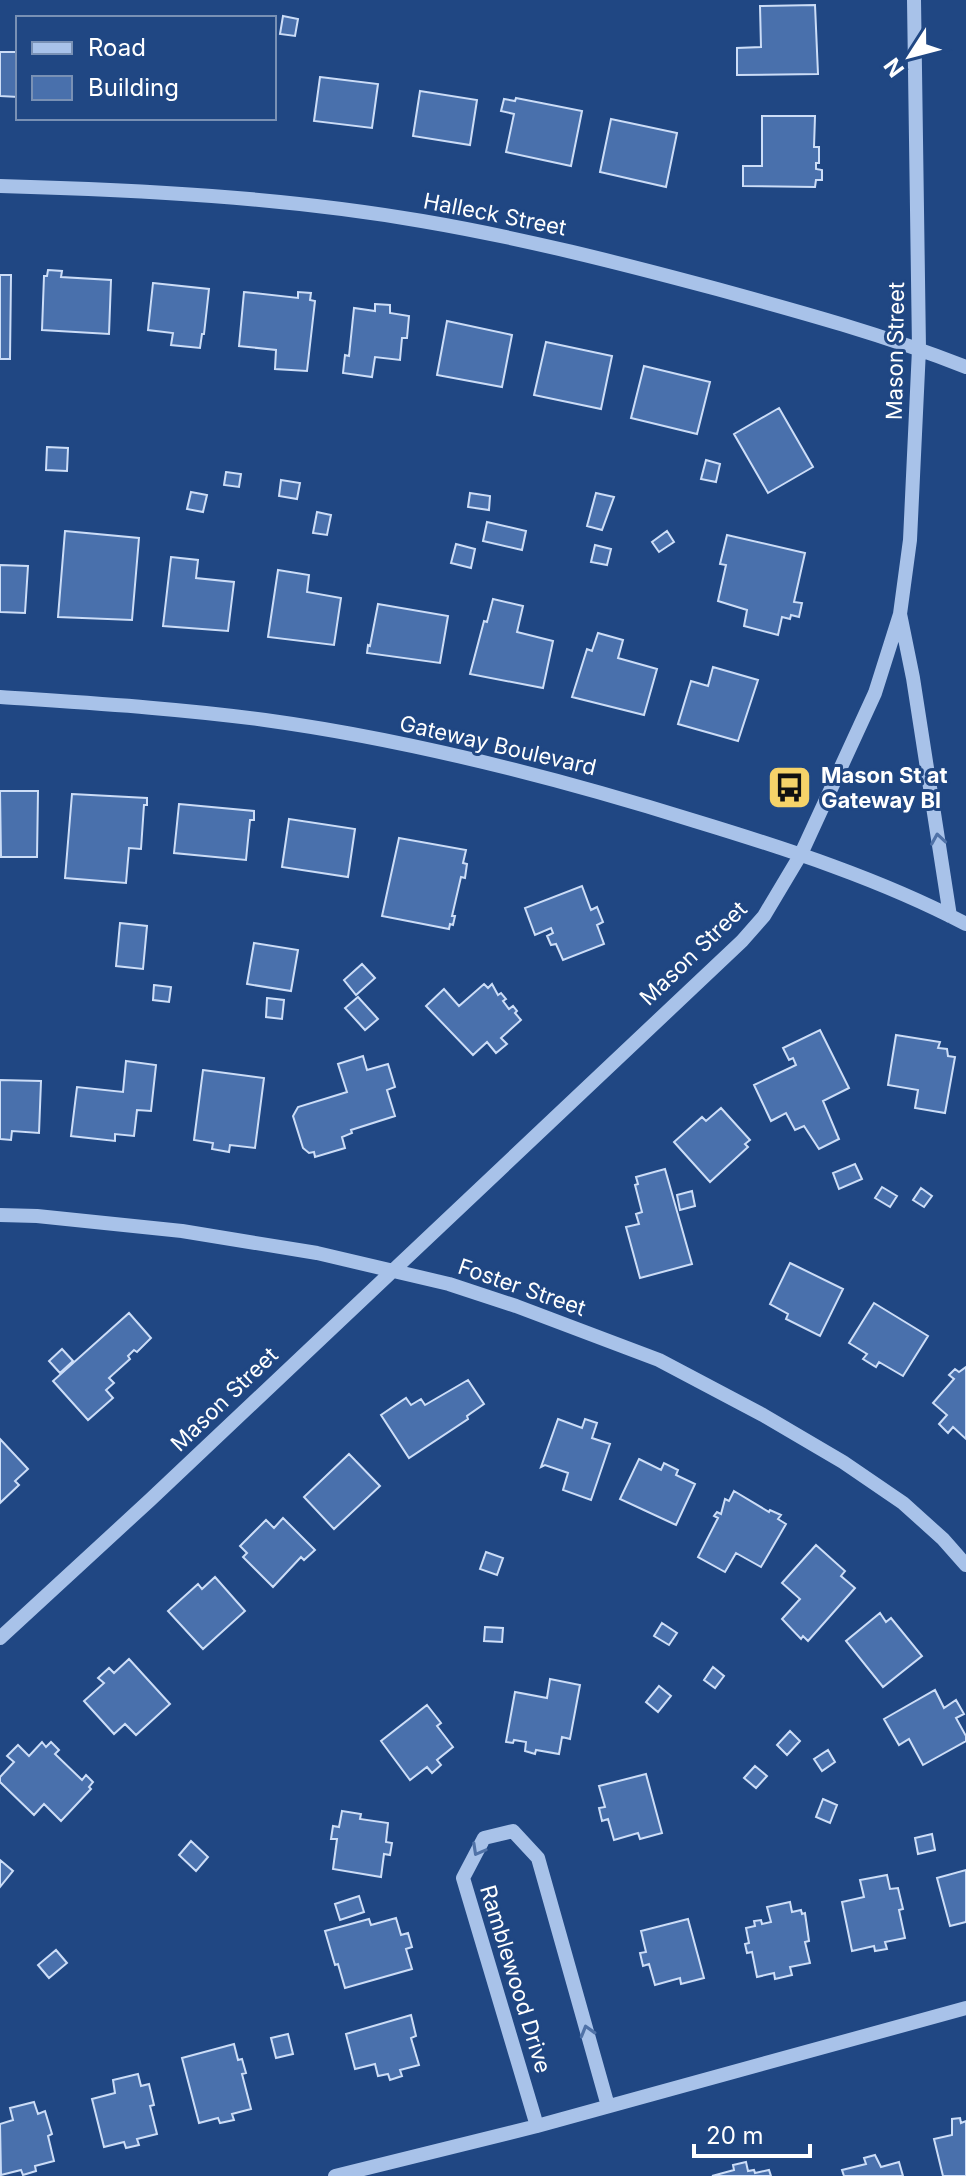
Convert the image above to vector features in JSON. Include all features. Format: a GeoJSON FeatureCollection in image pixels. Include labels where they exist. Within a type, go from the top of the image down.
{"type":"FeatureCollection","features":[{"type":"Feature","properties":{"kind":"street","name":"Mason Street"},"geometry":{"type":"LineString","coordinates":[[0,1638],[742,941],[764,916],[801,854],[875,693],[900,614],[910,540],[919,349],[914,0]]}},
{"type":"Feature","properties":{"kind":"street","name":"Halleck Street"},"geometry":{"type":"LineString","coordinates":[[0,186],[153,190],[314,206],[421,221],[609,260],[787,308],[966,367]]}},
{"type":"Feature","properties":{"kind":"street"},"geometry":{"type":"LineString","coordinates":[[900,614],[950,916]]}},
{"type":"Feature","properties":{"kind":"street","name":"Gateway Boulevard"},"geometry":{"type":"LineString","coordinates":[[0,697],[265,720],[502,766],[611,794],[801,854],[966,924]]}},
{"type":"Feature","properties":{"kind":"street","name":"Foster Street"},"geometry":{"type":"LineString","coordinates":[[0,1215],[182,1231],[317,1253],[449,1284],[516,1306],[659,1360],[763,1415],[843,1462],[903,1503],[966,1565]]}},
{"type":"Feature","properties":{"kind":"street","name":"Ramblewood Drive"},"geometry":{"type":"LineString","coordinates":[[537,2126],[463,1878],[484,1838],[513,1831],[538,1858],[608,2106]]}},
{"type":"Feature","properties":{"kind":"street"},"geometry":{"type":"LineString","coordinates":[[335,2176],[537,2126],[966,2008]]}},
{"type":"Feature","properties":{"kind":"building"},"geometry":{"type":"Polygon","coordinates":[[[815,5],[818,74],[737,75],[737,48],[761,47],[760,6],[815,5]]]}},
{"type":"Feature","properties":{"kind":"building"},"geometry":{"type":"Polygon","coordinates":[[[283,16],[298,19],[295,36],[280,34],[283,16]]]}},
{"type":"Feature","properties":{"kind":"building"},"geometry":{"type":"Polygon","coordinates":[[[0,52],[16,52],[16,97],[0,96],[0,52]]]}},
{"type":"Feature","properties":{"kind":"building"},"geometry":{"type":"Polygon","coordinates":[[[320,77],[378,84],[372,128],[314,121],[320,77]]]}},
{"type":"Feature","properties":{"kind":"building"},"geometry":{"type":"Polygon","coordinates":[[[420,91],[477,100],[470,145],[413,136],[420,91]]]}},
{"type":"Feature","properties":{"kind":"building"},"geometry":{"type":"Polygon","coordinates":[[[516,98],[582,111],[571,166],[506,152],[514,114],[501,111],[504,99],[515,101],[516,98]]]}},
{"type":"Feature","properties":{"kind":"building"},"geometry":{"type":"Polygon","coordinates":[[[762,116],[815,116],[814,147],[819,147],[816,169],[822,170],[822,180],[816,180],[815,187],[743,186],[743,166],[762,166],[762,116]]]}},
{"type":"Feature","properties":{"kind":"building"},"geometry":{"type":"Polygon","coordinates":[[[611,119],[677,133],[666,187],[600,172],[611,119]]]}},
{"type":"Feature","properties":{"kind":"building"},"geometry":{"type":"Polygon","coordinates":[[[48,270],[62,271],[61,277],[111,280],[109,334],[42,330],[44,276],[47,276],[48,270]]]}},
{"type":"Feature","properties":{"kind":"building"},"geometry":{"type":"Polygon","coordinates":[[[0,275],[11,275],[10,359],[0,359],[0,275]]]}},
{"type":"Feature","properties":{"kind":"building"},"geometry":{"type":"Polygon","coordinates":[[[153,283],[209,289],[200,348],[171,345],[173,333],[148,330],[153,283]]]}},
{"type":"Feature","properties":{"kind":"building"},"geometry":{"type":"Polygon","coordinates":[[[244,292],[298,298],[298,292],[311,293],[310,300],[315,301],[307,371],[275,369],[276,350],[239,346],[244,292]]]}},
{"type":"Feature","properties":{"kind":"building"},"geometry":{"type":"Polygon","coordinates":[[[375,304],[390,305],[390,313],[409,316],[407,338],[402,338],[400,360],[375,357],[372,377],[343,373],[345,355],[349,356],[354,308],[375,311],[375,304]]]}},
{"type":"Feature","properties":{"kind":"building"},"geometry":{"type":"Polygon","coordinates":[[[447,321],[512,335],[502,387],[437,375],[447,321]]]}},
{"type":"Feature","properties":{"kind":"building"},"geometry":{"type":"Polygon","coordinates":[[[546,342],[612,356],[601,409],[534,395],[546,342]]]}},
{"type":"Feature","properties":{"kind":"building"},"geometry":{"type":"Polygon","coordinates":[[[644,366],[710,382],[697,434],[631,418],[644,366]]]}},
{"type":"Feature","properties":{"kind":"building"},"geometry":{"type":"Polygon","coordinates":[[[779,408],[813,467],[768,493],[734,434],[779,408]]]}},
{"type":"Feature","properties":{"kind":"building"},"geometry":{"type":"Polygon","coordinates":[[[47,447],[68,448],[67,471],[46,470],[47,447]]]}},
{"type":"Feature","properties":{"kind":"building"},"geometry":{"type":"Polygon","coordinates":[[[706,460],[720,464],[716,482],[701,479],[706,460]]]}},
{"type":"Feature","properties":{"kind":"building"},"geometry":{"type":"Polygon","coordinates":[[[226,472],[241,474],[239,487],[224,485],[226,472]]]}},
{"type":"Feature","properties":{"kind":"building"},"geometry":{"type":"Polygon","coordinates":[[[281,480],[300,483],[297,499],[279,496],[281,480]]]}},
{"type":"Feature","properties":{"kind":"building"},"geometry":{"type":"Polygon","coordinates":[[[191,492],[207,495],[203,512],[187,509],[191,492]]]}},
{"type":"Feature","properties":{"kind":"building"},"geometry":{"type":"Polygon","coordinates":[[[470,493],[490,496],[489,510],[468,507],[470,493]]]}},
{"type":"Feature","properties":{"kind":"building"},"geometry":{"type":"Polygon","coordinates":[[[596,493],[614,497],[602,530],[587,526],[596,493]]]}},
{"type":"Feature","properties":{"kind":"building"},"geometry":{"type":"Polygon","coordinates":[[[317,512],[331,515],[327,535],[313,533],[317,512]]]}},
{"type":"Feature","properties":{"kind":"building"},"geometry":{"type":"Polygon","coordinates":[[[487,522],[526,531],[522,550],[483,541],[487,522]]]}},
{"type":"Feature","properties":{"kind":"building"},"geometry":{"type":"Polygon","coordinates":[[[65,531],[139,538],[132,620],[58,617],[65,531]]]}},
{"type":"Feature","properties":{"kind":"building"},"geometry":{"type":"Polygon","coordinates":[[[667,531],[674,542],[659,552],[652,542],[667,531]]]}},
{"type":"Feature","properties":{"kind":"building"},"geometry":{"type":"Polygon","coordinates":[[[727,535],[805,553],[794,602],[802,603],[799,617],[782,617],[778,635],[744,626],[747,610],[718,601],[726,565],[720,564],[727,535]]]}},
{"type":"Feature","properties":{"kind":"building"},"geometry":{"type":"Polygon","coordinates":[[[456,544],[475,549],[471,568],[451,563],[456,544]]]}},
{"type":"Feature","properties":{"kind":"building"},"geometry":{"type":"Polygon","coordinates":[[[595,545],[611,549],[607,565],[591,562],[595,545]]]}},
{"type":"Feature","properties":{"kind":"building"},"geometry":{"type":"Polygon","coordinates":[[[171,557],[198,560],[196,578],[234,582],[228,631],[163,626],[171,557]]]}},
{"type":"Feature","properties":{"kind":"building"},"geometry":{"type":"Polygon","coordinates":[[[0,565],[28,566],[25,613],[0,612],[0,565]]]}},
{"type":"Feature","properties":{"kind":"building"},"geometry":{"type":"Polygon","coordinates":[[[278,570],[309,575],[307,592],[341,598],[334,645],[268,637],[278,570]]]}},
{"type":"Feature","properties":{"kind":"building"},"geometry":{"type":"Polygon","coordinates":[[[493,599],[523,606],[517,632],[553,641],[543,688],[470,674],[493,599]]]}},
{"type":"Feature","properties":{"kind":"building"},"geometry":{"type":"Polygon","coordinates":[[[378,604],[448,616],[440,663],[367,653],[378,604]]]}},
{"type":"Feature","properties":{"kind":"building"},"geometry":{"type":"Polygon","coordinates":[[[598,633],[623,640],[618,658],[657,669],[644,715],[572,697],[587,649],[592,651],[598,633]]]}},
{"type":"Feature","properties":{"kind":"building"},"geometry":{"type":"Polygon","coordinates":[[[713,667],[758,680],[738,741],[678,724],[691,681],[708,686],[713,667]]]}},
{"type":"Feature","properties":{"kind":"building"},"geometry":{"type":"Polygon","coordinates":[[[0,791],[38,791],[37,857],[1,857],[0,791]]]}},
{"type":"Feature","properties":{"kind":"building"},"geometry":{"type":"Polygon","coordinates":[[[72,794],[147,798],[141,849],[129,848],[126,883],[65,878],[72,794]]]}},
{"type":"Feature","properties":{"kind":"building"},"geometry":{"type":"Polygon","coordinates":[[[179,804],[254,811],[254,820],[250,820],[246,860],[174,853],[179,804]]]}},
{"type":"Feature","properties":{"kind":"building"},"geometry":{"type":"Polygon","coordinates":[[[289,819],[355,829],[348,877],[282,867],[289,819]]]}},
{"type":"Feature","properties":{"kind":"building"},"geometry":{"type":"Polygon","coordinates":[[[399,838],[466,850],[463,863],[467,864],[465,878],[461,877],[452,916],[455,916],[453,925],[450,924],[449,929],[382,916],[399,838]]]}},
{"type":"Feature","properties":{"kind":"building"},"geometry":{"type":"Polygon","coordinates":[[[582,886],[591,910],[597,907],[603,922],[597,925],[604,944],[563,960],[556,944],[551,945],[547,936],[553,933],[551,928],[535,935],[525,908],[582,886]]]}},
{"type":"Feature","properties":{"kind":"building"},"geometry":{"type":"Polygon","coordinates":[[[120,923],[147,926],[143,969],[116,966],[120,923]]]}},
{"type":"Feature","properties":{"kind":"building"},"geometry":{"type":"Polygon","coordinates":[[[254,943],[298,950],[291,991],[247,984],[254,943]]]}},
{"type":"Feature","properties":{"kind":"building"},"geometry":{"type":"Polygon","coordinates":[[[362,964],[375,978],[356,995],[344,980],[362,964]]]}},
{"type":"Feature","properties":{"kind":"building"},"geometry":{"type":"Polygon","coordinates":[[[484,984],[488,988],[492,984],[498,995],[501,993],[506,999],[503,1001],[509,1009],[513,1006],[521,1020],[501,1038],[507,1044],[496,1053],[487,1042],[473,1055],[426,1006],[444,989],[459,1006],[484,984]]]}},
{"type":"Feature","properties":{"kind":"building"},"geometry":{"type":"Polygon","coordinates":[[[154,985],[171,987],[169,1002],[153,1000],[154,985]]]}},
{"type":"Feature","properties":{"kind":"building"},"geometry":{"type":"Polygon","coordinates":[[[358,997],[378,1019],[365,1030],[345,1008],[358,997]]]}},
{"type":"Feature","properties":{"kind":"building"},"geometry":{"type":"Polygon","coordinates":[[[267,998],[284,1000],[282,1019],[266,1017],[267,998]]]}},
{"type":"Feature","properties":{"kind":"building"},"geometry":{"type":"Polygon","coordinates":[[[820,1030],[849,1088],[823,1101],[839,1139],[819,1149],[804,1126],[795,1130],[786,1113],[771,1121],[754,1085],[796,1065],[793,1058],[789,1060],[783,1048],[820,1030]]]}},
{"type":"Feature","properties":{"kind":"building"},"geometry":{"type":"Polygon","coordinates":[[[896,1035],[940,1042],[938,1048],[947,1049],[948,1056],[955,1057],[945,1113],[915,1108],[918,1090],[888,1085],[896,1035]]]}},
{"type":"Feature","properties":{"kind":"building"},"geometry":{"type":"Polygon","coordinates":[[[363,1056],[367,1070],[388,1064],[395,1087],[387,1090],[395,1116],[351,1130],[352,1133],[342,1137],[345,1148],[315,1157],[314,1152],[309,1153],[303,1148],[293,1116],[298,1107],[347,1092],[338,1064],[363,1056]]]}},
{"type":"Feature","properties":{"kind":"building"},"geometry":{"type":"Polygon","coordinates":[[[126,1061],[156,1065],[151,1111],[137,1110],[134,1136],[115,1134],[115,1141],[71,1136],[77,1087],[123,1092],[126,1061]]]}},
{"type":"Feature","properties":{"kind":"building"},"geometry":{"type":"Polygon","coordinates":[[[203,1070],[264,1078],[255,1148],[230,1145],[229,1152],[212,1149],[213,1143],[194,1140],[203,1070]]]}},
{"type":"Feature","properties":{"kind":"building"},"geometry":{"type":"Polygon","coordinates":[[[0,1080],[41,1081],[39,1133],[12,1131],[11,1140],[0,1139],[0,1080]]]}},
{"type":"Feature","properties":{"kind":"building"},"geometry":{"type":"Polygon","coordinates":[[[721,1108],[750,1140],[745,1144],[748,1147],[710,1182],[674,1142],[702,1117],[706,1121],[721,1108]]]}},
{"type":"Feature","properties":{"kind":"building"},"geometry":{"type":"Polygon","coordinates":[[[855,1164],[862,1179],[839,1189],[833,1173],[855,1164]]]}},
{"type":"Feature","properties":{"kind":"building"},"geometry":{"type":"Polygon","coordinates":[[[665,1169],[692,1264],[640,1278],[626,1227],[639,1224],[636,1214],[642,1212],[636,1177],[665,1169]]]}},
{"type":"Feature","properties":{"kind":"building"},"geometry":{"type":"Polygon","coordinates":[[[882,1187],[897,1196],[890,1207],[875,1198],[882,1187]]]}},
{"type":"Feature","properties":{"kind":"building"},"geometry":{"type":"Polygon","coordinates":[[[921,1188],[932,1196],[924,1207],[913,1200],[921,1188]]]}},
{"type":"Feature","properties":{"kind":"building"},"geometry":{"type":"Polygon","coordinates":[[[692,1191],[695,1206],[680,1210],[677,1195],[692,1191]]]}},
{"type":"Feature","properties":{"kind":"building"},"geometry":{"type":"Polygon","coordinates":[[[790,1263],[843,1289],[820,1336],[786,1319],[788,1314],[770,1304],[790,1263]]]}},
{"type":"Feature","properties":{"kind":"building"},"geometry":{"type":"Polygon","coordinates":[[[874,1303],[928,1336],[903,1376],[879,1362],[876,1367],[863,1359],[867,1354],[849,1343],[874,1303]]]}},
{"type":"Feature","properties":{"kind":"building"},"geometry":{"type":"Polygon","coordinates":[[[129,1313],[151,1338],[137,1352],[134,1350],[128,1356],[130,1359],[109,1378],[114,1383],[106,1390],[113,1398],[88,1420],[53,1381],[129,1313]]]}},
{"type":"Feature","properties":{"kind":"building"},"geometry":{"type":"Polygon","coordinates":[[[62,1349],[73,1361],[60,1373],[49,1361],[62,1349]]]}},
{"type":"Feature","properties":{"kind":"building"},"geometry":{"type":"Polygon","coordinates":[[[966,1367],[966,1439],[953,1427],[948,1433],[939,1424],[947,1415],[933,1403],[954,1379],[949,1375],[955,1369],[959,1372],[966,1367]]]}},
{"type":"Feature","properties":{"kind":"building"},"geometry":{"type":"Polygon","coordinates":[[[468,1380],[484,1404],[467,1416],[468,1419],[409,1458],[381,1415],[406,1398],[411,1405],[421,1399],[425,1405],[468,1380]]]}},
{"type":"Feature","properties":{"kind":"building"},"geometry":{"type":"Polygon","coordinates":[[[558,1419],[582,1428],[585,1419],[597,1423],[592,1438],[610,1444],[591,1500],[563,1490],[568,1473],[545,1465],[541,1467],[558,1419]]]}},
{"type":"Feature","properties":{"kind":"building"},"geometry":{"type":"Polygon","coordinates":[[[0,1439],[28,1469],[15,1481],[19,1485],[0,1503],[0,1439]]]}},
{"type":"Feature","properties":{"kind":"building"},"geometry":{"type":"Polygon","coordinates":[[[349,1454],[380,1486],[334,1529],[304,1497],[349,1454]]]}},
{"type":"Feature","properties":{"kind":"building"},"geometry":{"type":"Polygon","coordinates":[[[639,1459],[661,1470],[664,1463],[678,1470],[676,1475],[695,1484],[676,1525],[620,1499],[639,1459]]]}},
{"type":"Feature","properties":{"kind":"building"},"geometry":{"type":"Polygon","coordinates":[[[734,1491],[769,1512],[781,1515],[778,1519],[786,1524],[761,1567],[736,1553],[725,1572],[698,1557],[718,1518],[714,1516],[717,1512],[721,1514],[725,1499],[729,1501],[734,1491]]]}},
{"type":"Feature","properties":{"kind":"building"},"geometry":{"type":"Polygon","coordinates":[[[283,1518],[315,1550],[304,1560],[301,1557],[273,1587],[243,1557],[247,1553],[240,1546],[266,1520],[274,1528],[283,1518]]]}},
{"type":"Feature","properties":{"kind":"building"},"geometry":{"type":"Polygon","coordinates":[[[816,1545],[845,1571],[841,1576],[855,1588],[808,1641],[803,1636],[801,1639],[782,1619],[800,1599],[782,1583],[816,1545]]]}},
{"type":"Feature","properties":{"kind":"building"},"geometry":{"type":"Polygon","coordinates":[[[486,1552],[503,1558],[497,1575],[480,1569],[486,1552]]]}},
{"type":"Feature","properties":{"kind":"building"},"geometry":{"type":"Polygon","coordinates":[[[215,1577],[245,1611],[203,1649],[168,1611],[198,1584],[202,1589],[215,1577]]]}},
{"type":"Feature","properties":{"kind":"building"},"geometry":{"type":"Polygon","coordinates":[[[880,1613],[886,1622],[891,1618],[922,1656],[883,1687],[846,1641],[880,1613]]]}},
{"type":"Feature","properties":{"kind":"building"},"geometry":{"type":"Polygon","coordinates":[[[662,1623],[677,1633],[669,1645],[654,1636],[662,1623]]]}},
{"type":"Feature","properties":{"kind":"building"},"geometry":{"type":"Polygon","coordinates":[[[485,1627],[503,1628],[502,1642],[484,1641],[485,1627]]]}},
{"type":"Feature","properties":{"kind":"building"},"geometry":{"type":"Polygon","coordinates":[[[129,1659],[170,1704],[136,1735],[125,1724],[114,1734],[84,1701],[104,1683],[98,1678],[109,1668],[114,1673],[129,1659]]]}},
{"type":"Feature","properties":{"kind":"building"},"geometry":{"type":"Polygon","coordinates":[[[713,1667],[724,1676],[715,1688],[704,1680],[713,1667]]]}},
{"type":"Feature","properties":{"kind":"building"},"geometry":{"type":"Polygon","coordinates":[[[550,1679],[580,1685],[570,1739],[562,1737],[559,1754],[536,1750],[535,1754],[525,1751],[526,1742],[506,1742],[515,1692],[547,1698],[550,1679]]]}},
{"type":"Feature","properties":{"kind":"building"},"geometry":{"type":"Polygon","coordinates":[[[659,1686],[671,1696],[658,1712],[646,1702],[659,1686]]]}},
{"type":"Feature","properties":{"kind":"building"},"geometry":{"type":"Polygon","coordinates":[[[935,1690],[944,1708],[956,1700],[964,1714],[956,1718],[966,1741],[923,1765],[909,1739],[899,1745],[884,1719],[935,1690]]]}},
{"type":"Feature","properties":{"kind":"building"},"geometry":{"type":"Polygon","coordinates":[[[427,1705],[441,1723],[437,1726],[453,1747],[437,1760],[441,1765],[432,1773],[427,1767],[410,1780],[381,1741],[427,1705]]]}},
{"type":"Feature","properties":{"kind":"building"},"geometry":{"type":"Polygon","coordinates":[[[790,1731],[800,1741],[787,1755],[777,1745],[790,1731]]]}},
{"type":"Feature","properties":{"kind":"building"},"geometry":{"type":"Polygon","coordinates":[[[42,1742],[46,1747],[51,1742],[59,1750],[55,1754],[82,1780],[86,1775],[93,1782],[89,1787],[91,1789],[61,1821],[44,1804],[34,1815],[0,1782],[0,1777],[14,1762],[7,1756],[18,1745],[29,1756],[42,1742]]]}},
{"type":"Feature","properties":{"kind":"building"},"geometry":{"type":"Polygon","coordinates":[[[828,1750],[835,1762],[822,1771],[814,1759],[828,1750]]]}},
{"type":"Feature","properties":{"kind":"building"},"geometry":{"type":"Polygon","coordinates":[[[755,1766],[767,1776],[756,1788],[744,1778],[755,1766]]]}},
{"type":"Feature","properties":{"kind":"building"},"geometry":{"type":"Polygon","coordinates":[[[646,1774],[662,1833],[640,1839],[638,1833],[614,1840],[608,1819],[602,1821],[599,1808],[605,1807],[599,1786],[646,1774]]]}},
{"type":"Feature","properties":{"kind":"building"},"geometry":{"type":"Polygon","coordinates":[[[823,1799],[837,1805],[830,1823],[816,1817],[823,1799]]]}},
{"type":"Feature","properties":{"kind":"building"},"geometry":{"type":"Polygon","coordinates":[[[342,1811],[361,1814],[360,1819],[388,1823],[386,1842],[392,1843],[390,1855],[384,1854],[381,1877],[333,1869],[337,1839],[331,1839],[333,1826],[339,1827],[342,1811]]]}},
{"type":"Feature","properties":{"kind":"building"},"geometry":{"type":"Polygon","coordinates":[[[932,1834],[935,1850],[918,1854],[915,1838],[932,1834]]]}},
{"type":"Feature","properties":{"kind":"building"},"geometry":{"type":"Polygon","coordinates":[[[191,1841],[208,1857],[196,1871],[179,1855],[191,1841]]]}},
{"type":"Feature","properties":{"kind":"building"},"geometry":{"type":"Polygon","coordinates":[[[0,1860],[13,1871],[0,1887],[0,1860]]]}},
{"type":"Feature","properties":{"kind":"building"},"geometry":{"type":"Polygon","coordinates":[[[966,1870],[966,1922],[950,1926],[937,1878],[966,1870]]]}},
{"type":"Feature","properties":{"kind":"building"},"geometry":{"type":"Polygon","coordinates":[[[887,1875],[890,1889],[898,1888],[905,1938],[885,1942],[887,1949],[875,1951],[874,1946],[852,1951],[842,1902],[864,1897],[860,1880],[887,1875]]]}},
{"type":"Feature","properties":{"kind":"building"},"geometry":{"type":"Polygon","coordinates":[[[359,1896],[364,1912],[340,1920],[335,1904],[359,1896]]]}},
{"type":"Feature","properties":{"kind":"building"},"geometry":{"type":"Polygon","coordinates":[[[790,1902],[792,1912],[801,1910],[802,1914],[805,1913],[809,1941],[805,1942],[810,1963],[790,1967],[792,1975],[775,1979],[774,1973],[757,1977],[752,1952],[747,1953],[746,1928],[755,1926],[754,1921],[761,1920],[762,1924],[771,1922],[767,1907],[790,1902]]]}},
{"type":"Feature","properties":{"kind":"building"},"geometry":{"type":"Polygon","coordinates":[[[396,1918],[401,1935],[408,1933],[412,1947],[406,1949],[412,1969],[345,1988],[325,1931],[369,1919],[371,1925],[396,1918]]]}},
{"type":"Feature","properties":{"kind":"building"},"geometry":{"type":"Polygon","coordinates":[[[688,1919],[704,1978],[681,1984],[680,1978],[655,1985],[649,1964],[643,1966],[640,1953],[646,1952],[641,1931],[688,1919]]]}},
{"type":"Feature","properties":{"kind":"building"},"geometry":{"type":"Polygon","coordinates":[[[56,1950],[67,1963],[49,1978],[38,1965],[56,1950]]]}},
{"type":"Feature","properties":{"kind":"building"},"geometry":{"type":"Polygon","coordinates":[[[411,2015],[416,2036],[411,2038],[419,2065],[400,2070],[402,2076],[390,2080],[388,2074],[378,2076],[375,2064],[355,2069],[346,2034],[411,2015]]]}},
{"type":"Feature","properties":{"kind":"building"},"geometry":{"type":"Polygon","coordinates":[[[288,2034],[293,2054],[276,2058],[271,2038],[288,2034]]]}},
{"type":"Feature","properties":{"kind":"building"},"geometry":{"type":"Polygon","coordinates":[[[234,2044],[238,2060],[242,2059],[246,2073],[242,2074],[251,2109],[232,2114],[234,2120],[220,2123],[218,2118],[199,2123],[182,2058],[234,2044]]]}},
{"type":"Feature","properties":{"kind":"building"},"geometry":{"type":"Polygon","coordinates":[[[138,2074],[141,2086],[149,2084],[154,2105],[150,2106],[157,2134],[137,2139],[139,2145],[126,2148],[124,2142],[104,2147],[92,2099],[115,2093],[113,2080],[138,2074]]]}},
{"type":"Feature","properties":{"kind":"building"},"geometry":{"type":"Polygon","coordinates":[[[34,2102],[38,2114],[45,2111],[52,2134],[48,2136],[54,2161],[35,2166],[36,2171],[23,2175],[21,2170],[1,2175],[0,2124],[13,2120],[10,2108],[34,2102]]]}},
{"type":"Feature","properties":{"kind":"building"},"geometry":{"type":"Polygon","coordinates":[[[960,2118],[961,2123],[966,2121],[966,2176],[943,2176],[934,2139],[952,2135],[952,2119],[960,2118]]]}},
{"type":"Feature","properties":{"kind":"building"},"geometry":{"type":"Polygon","coordinates":[[[875,2155],[881,2167],[899,2162],[903,2176],[844,2176],[842,2170],[866,2164],[864,2158],[875,2155]]]}},
{"type":"Feature","properties":{"kind":"building"},"geometry":{"type":"Polygon","coordinates":[[[746,2162],[748,2171],[769,2170],[771,2176],[712,2176],[734,2170],[733,2165],[746,2162]]]}},
{"type":"Feature","properties":{"kind":"place","name":"Mason St at Gateway Bl"},"geometry":{"type":"Point","coordinates":[790,788]}}]}
